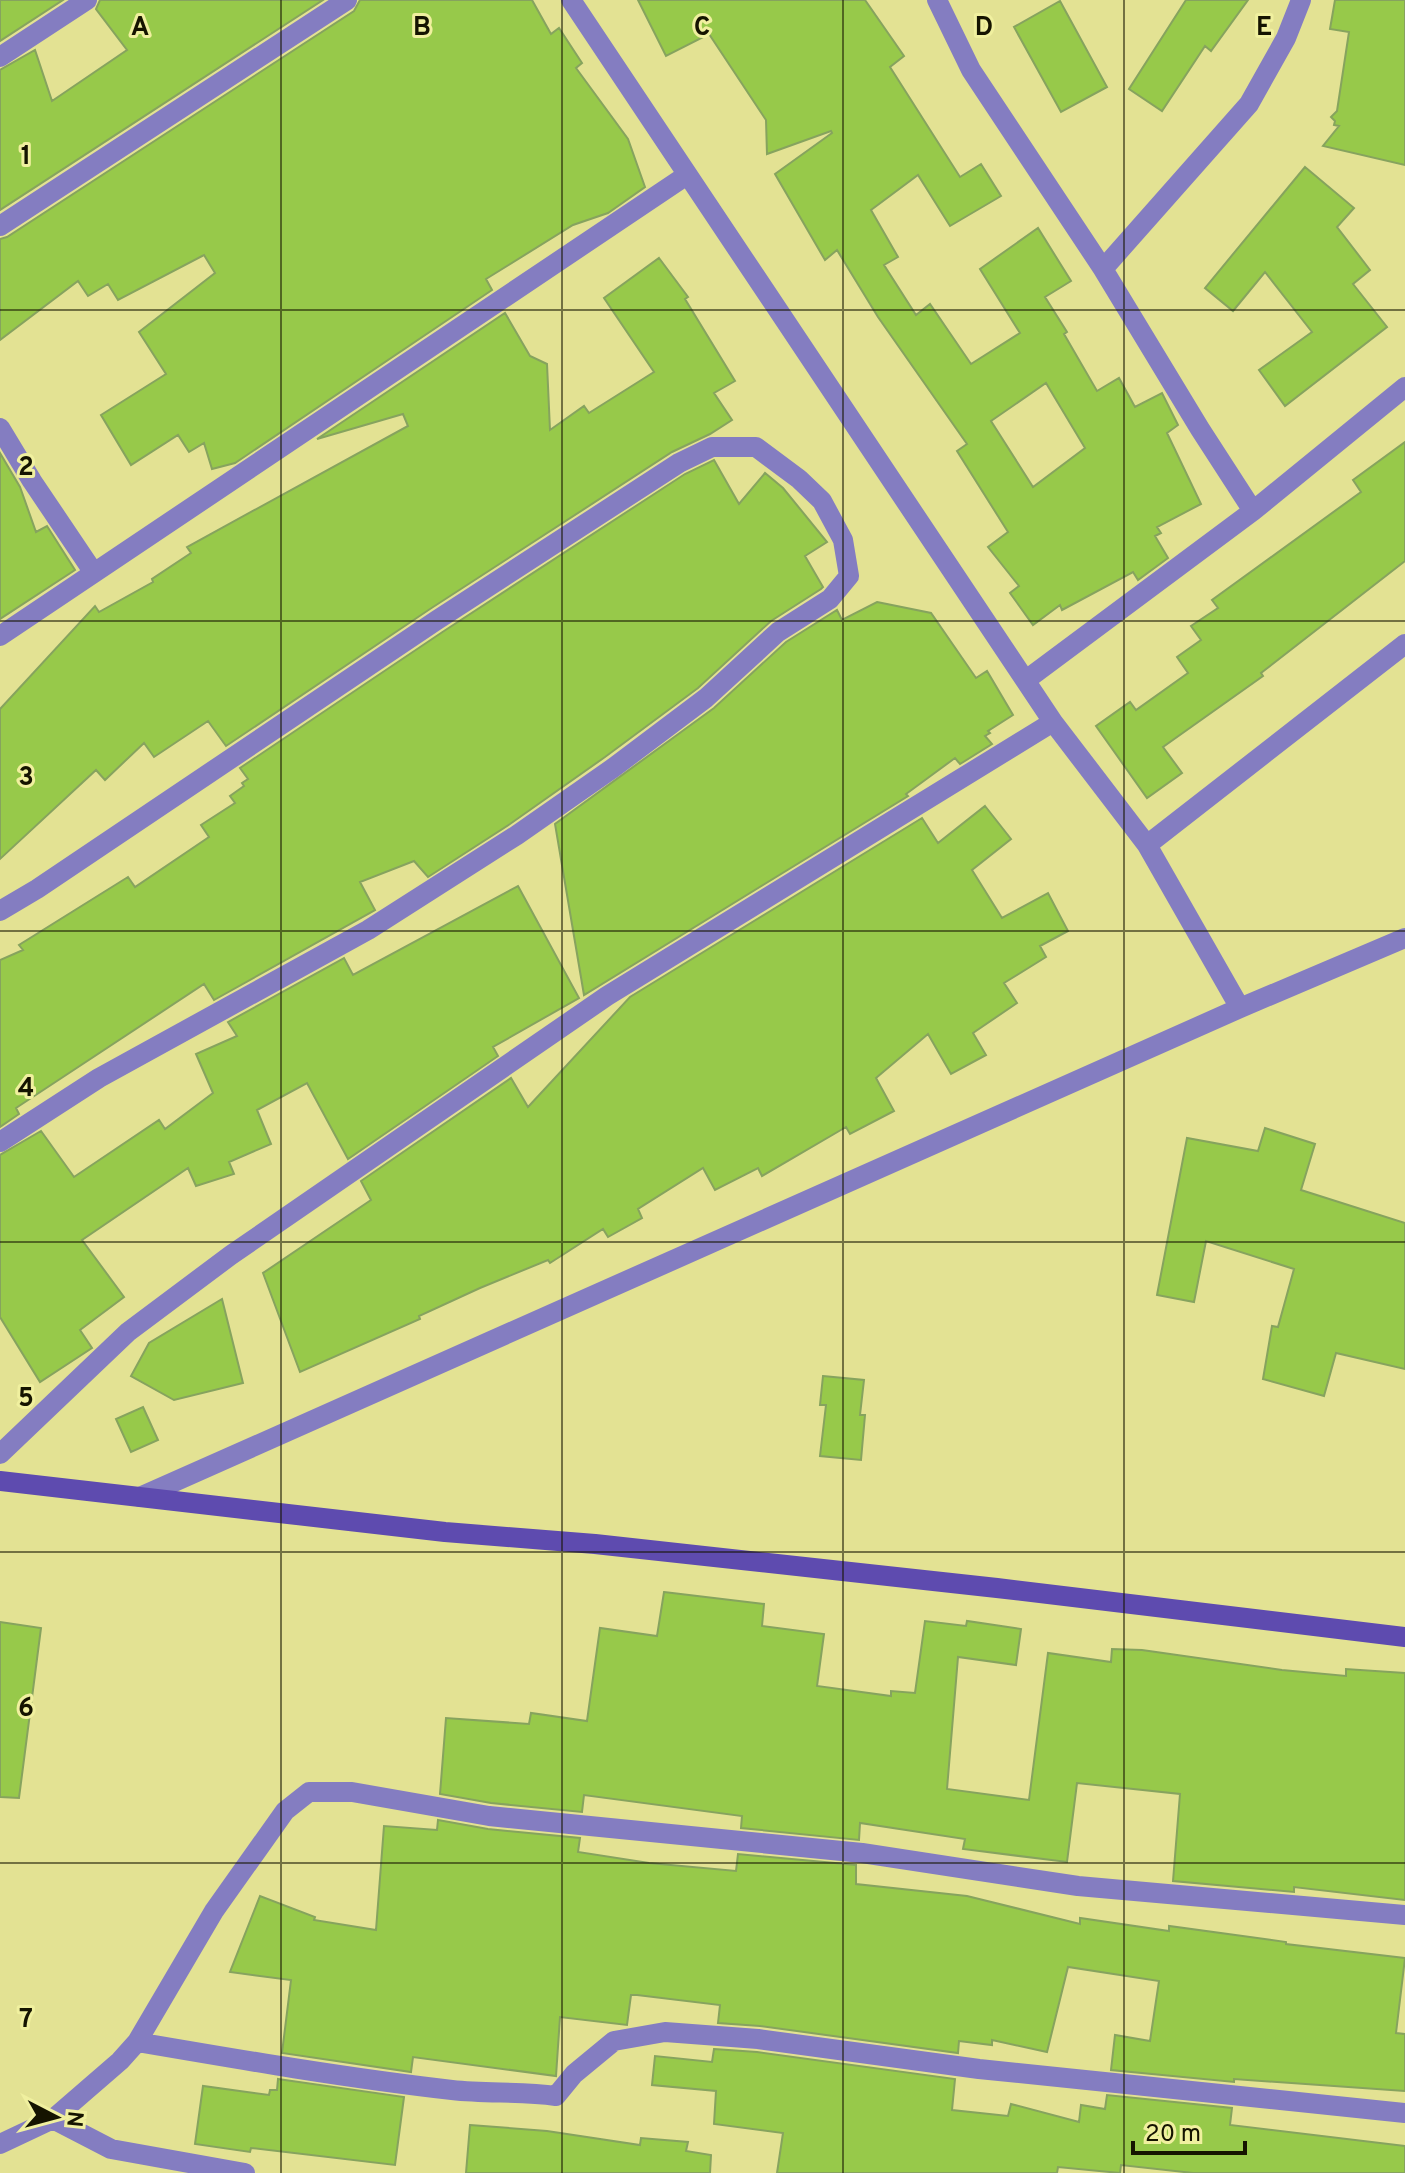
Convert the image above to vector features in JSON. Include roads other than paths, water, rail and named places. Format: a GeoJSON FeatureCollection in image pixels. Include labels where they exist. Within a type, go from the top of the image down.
{"type":"FeatureCollection","features":[{"type":"Feature","properties":{"kind":"street"},"geometry":{"type":"LineString","coordinates":[[0,57],[87,0]]}},
{"type":"Feature","properties":{"kind":"street"},"geometry":{"type":"LineString","coordinates":[[0,226],[347,0]]}},
{"type":"Feature","properties":{"kind":"street"},"geometry":{"type":"LineString","coordinates":[[571,0],[1053,722],[1147,845],[1240,1008]]}},
{"type":"Feature","properties":{"kind":"street"},"geometry":{"type":"LineString","coordinates":[[937,0],[971,70],[1103,269],[1253,511]]}},
{"type":"Feature","properties":{"kind":"street"},"geometry":{"type":"LineString","coordinates":[[1103,269],[1249,104],[1286,38],[1301,0]]}},
{"type":"Feature","properties":{"kind":"street"},"geometry":{"type":"LineString","coordinates":[[0,636],[687,175]]}},
{"type":"Feature","properties":{"kind":"street"},"geometry":{"type":"LineString","coordinates":[[1026,680],[1253,511],[1405,387]]}},
{"type":"Feature","properties":{"kind":"street"},"geometry":{"type":"LineString","coordinates":[[0,428],[94,573]]}},
{"type":"Feature","properties":{"kind":"street"},"geometry":{"type":"LineString","coordinates":[[0,911],[462,604],[679,463],[712,447],[756,447],[799,479],[822,501],[843,540],[849,576],[830,599],[778,632],[706,698],[613,768],[517,835],[368,930],[99,1078],[0,1142]]}},
{"type":"Feature","properties":{"kind":"street"},"geometry":{"type":"LineString","coordinates":[[1147,845],[1405,644]]}},
{"type":"Feature","properties":{"kind":"street"},"geometry":{"type":"LineString","coordinates":[[0,1454],[128,1332],[231,1255],[607,996],[1053,722]]}},
{"type":"Feature","properties":{"kind":"street"},"geometry":{"type":"LineString","coordinates":[[140,1497],[1240,1008],[1405,938]]}},
{"type":"Feature","properties":{"kind":"street"},"geometry":{"type":"LineString","coordinates":[[0,1481],[445,1532],[595,1544],[982,1586],[1405,1637]]}},
{"type":"Feature","properties":{"kind":"street"},"geometry":{"type":"LineString","coordinates":[[0,2144],[53,2119],[120,2061],[137,2042],[214,1911],[285,1811],[309,1792],[352,1792],[489,1816],[862,1853],[1078,1886],[1405,1915]]}},
{"type":"Feature","properties":{"kind":"street"},"geometry":{"type":"LineString","coordinates":[[137,2042],[285,2067],[453,2090],[496,2094],[523,2091],[556,2096],[574,2074],[614,2041],[665,2032],[758,2039],[979,2069],[1405,2113]]}},
{"type":"Feature","properties":{"kind":"street"},"geometry":{"type":"LineString","coordinates":[[53,2119],[111,2149],[245,2173]]}}]}
